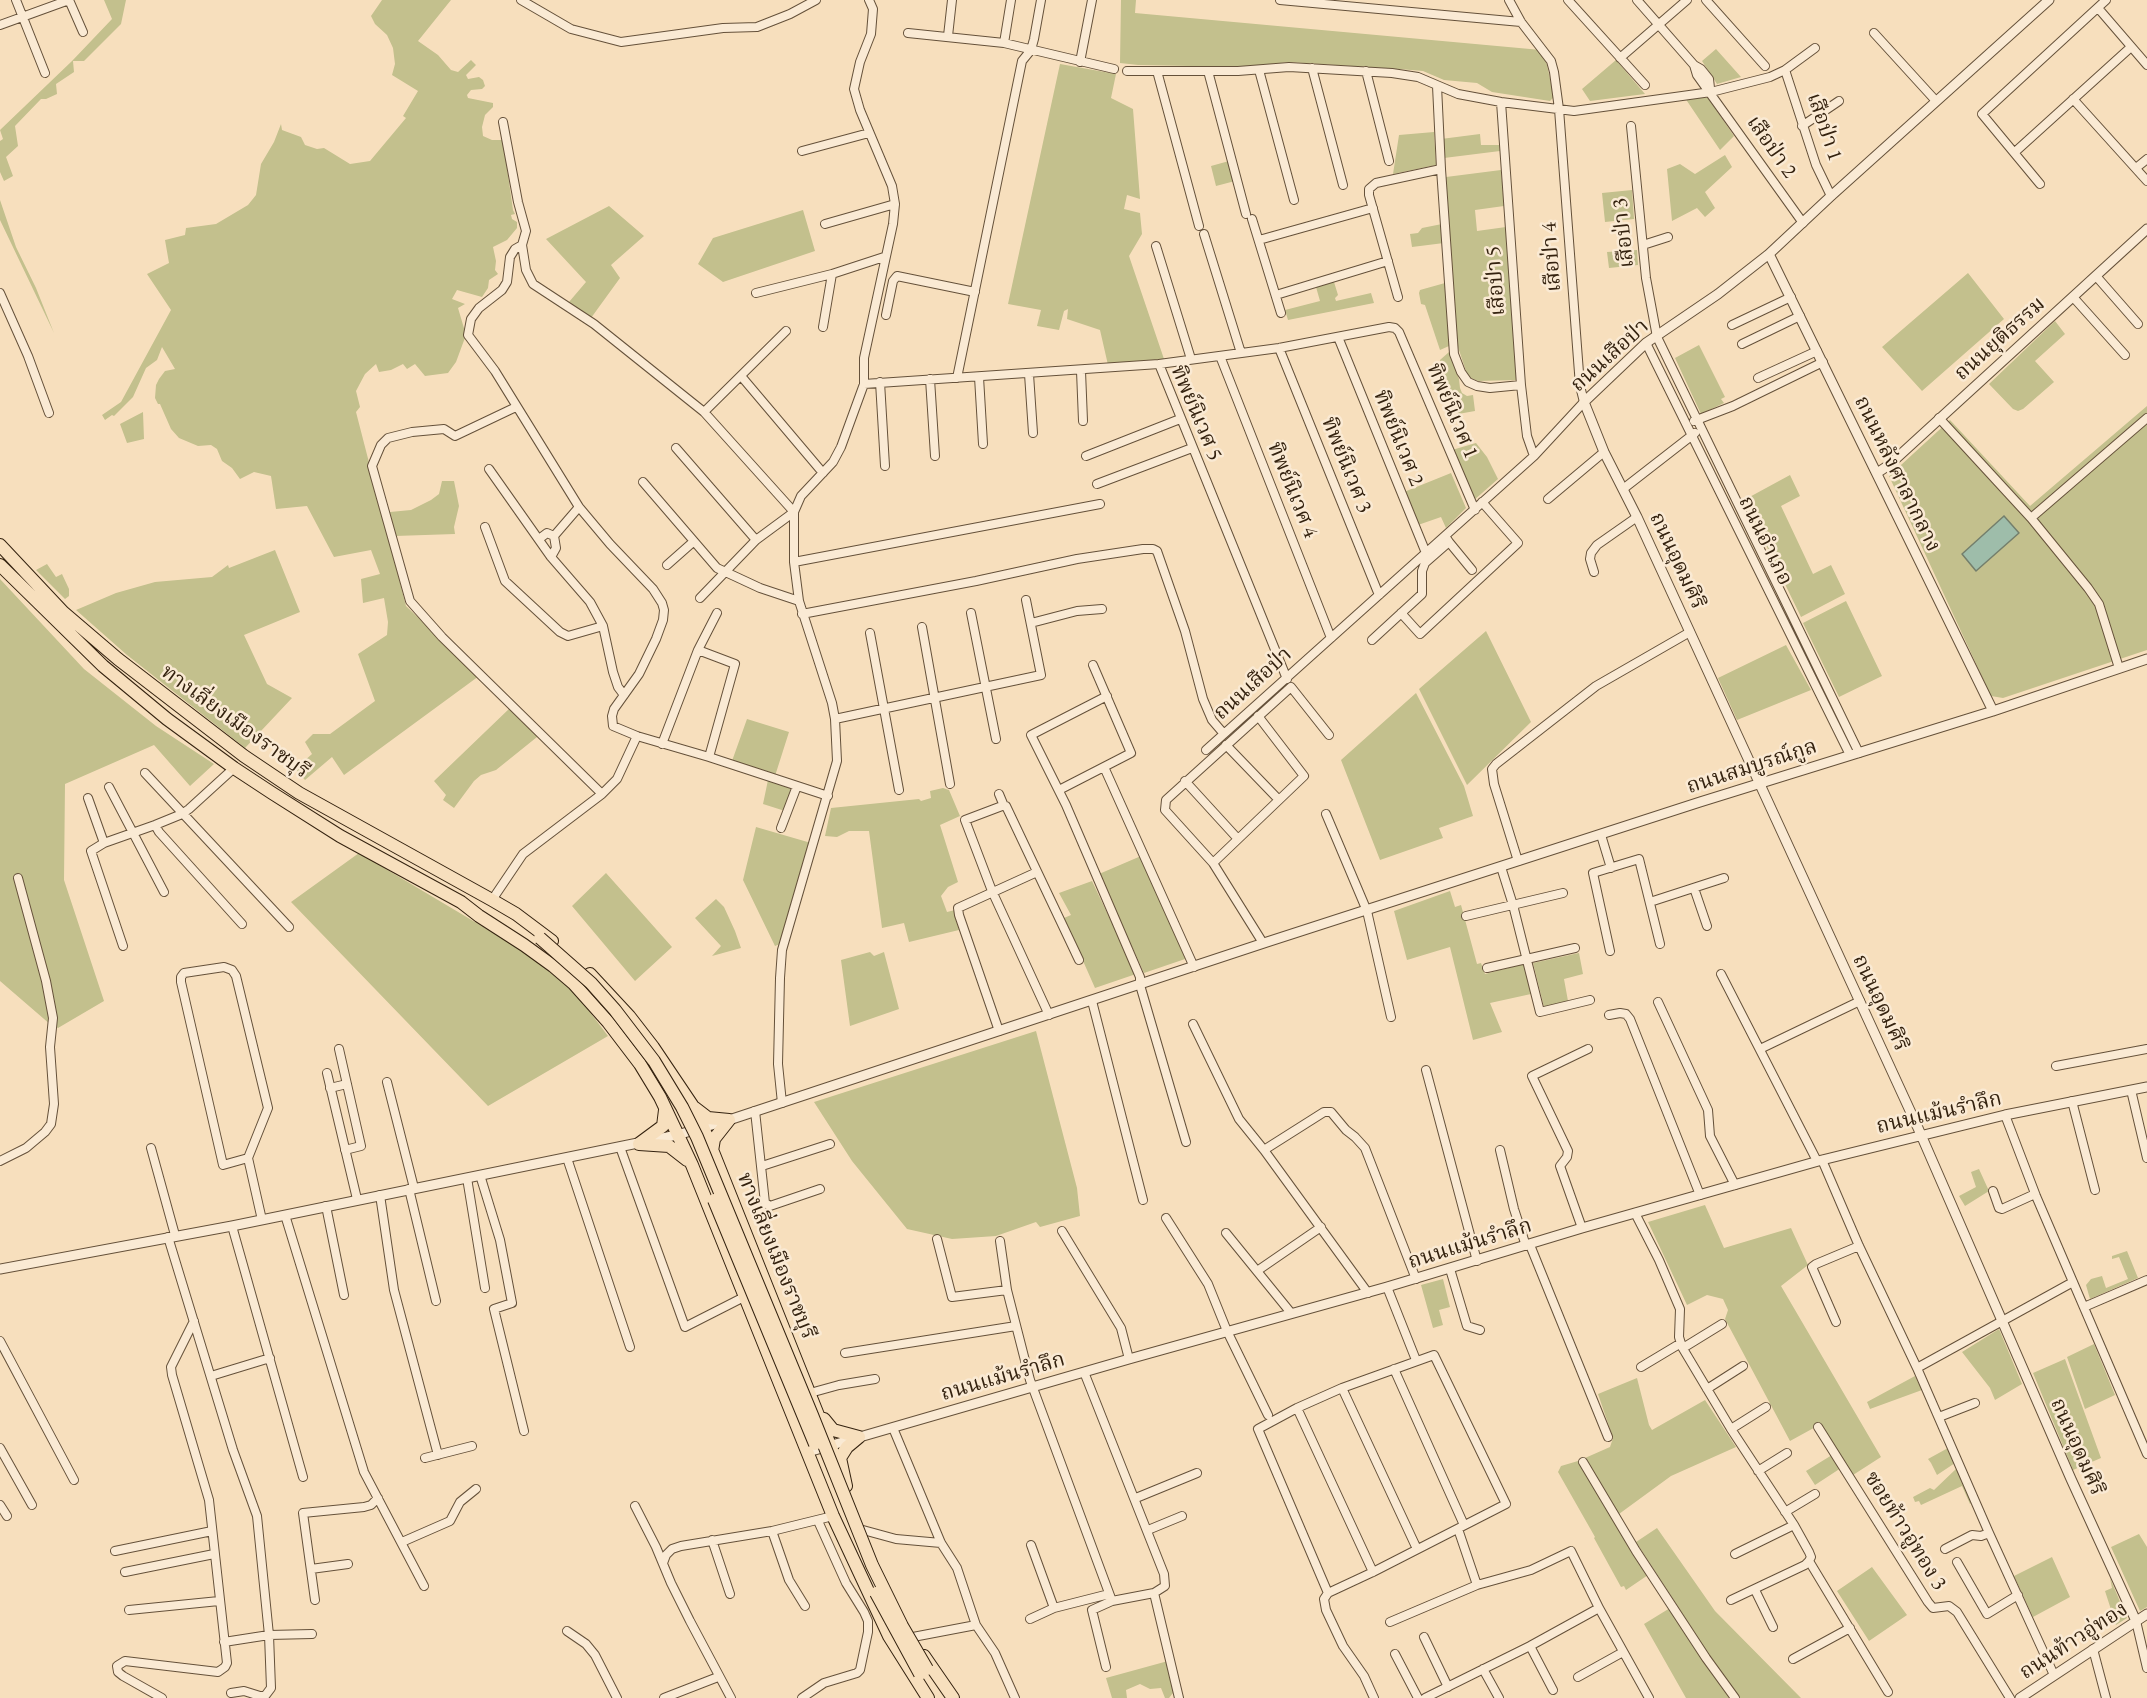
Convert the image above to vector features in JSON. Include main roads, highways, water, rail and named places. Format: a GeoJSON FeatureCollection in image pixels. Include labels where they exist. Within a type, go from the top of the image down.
{"type":"FeatureCollection","features":[{"type":"Feature","properties":{"kind":"main road","name":"ทางเลี่ยงเมืองราชบุรี"},"geometry":{"type":"LineString","coordinates":[[2,552],[63,612],[118,659],[244,756],[299,793],[492,900],[546,936],[612,996],[653,1047],[692,1105],[703,1127],[818,1411],[882,1578],[912,1637],[953,1698]]}},
{"type":"Feature","properties":{"kind":"main road","name":"ทางเลี่ยงเมืองราชบุรี"},"geometry":{"type":"LineString","coordinates":[[0,565],[103,666],[167,719],[234,768],[340,836],[537,941]]}},
{"type":"Feature","properties":{"kind":"main road","name":"ทางเลี่ยงเมืองราชบุรี"},"geometry":{"type":"LineString","coordinates":[[477,891],[591,983],[654,1061],[682,1107],[697,1137],[812,1414],[872,1565],[936,1698]]}},
{"type":"Feature","properties":{"kind":"main road","name":"ทางเลี่ยงเมืองราชบุรี"},"geometry":{"type":"LineString","coordinates":[[461,902],[539,956],[574,984],[608,1022],[640,1064],[665,1108],[692,1165],[833,1516],[889,1636],[928,1698]]}},
{"type":"Feature","properties":{"kind":"main road"},"geometry":{"type":"LineString","coordinates":[[692,1105],[708,1118],[729,1120],[714,1139],[712,1151]]}},
{"type":"Feature","properties":{"kind":"main road"},"geometry":{"type":"LineString","coordinates":[[665,1108],[663,1126],[639,1144],[669,1146],[692,1165]]}},
{"type":"Feature","properties":{"kind":"main road"},"geometry":{"type":"LineString","coordinates":[[818,1411],[833,1430],[859,1437],[847,1447],[840,1458],[846,1486]]}},
{"type":"Feature","properties":{"kind":"main road","name":"ทางเลี่ยงเมืองราชบุรี"},"geometry":{"type":"LineString","coordinates":[[923,1672],[947,1698]]}}]}
